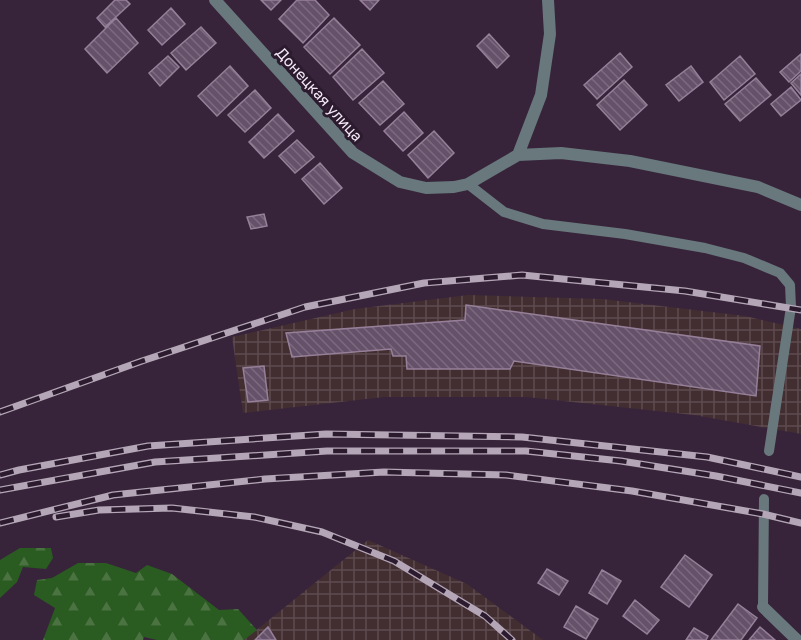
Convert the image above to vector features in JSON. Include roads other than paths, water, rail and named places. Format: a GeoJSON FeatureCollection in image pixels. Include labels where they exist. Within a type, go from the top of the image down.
{"type":"FeatureCollection","features":[{"type":"Feature","properties":{"kind":"street","name":"Донецкая улица"},"geometry":{"type":"LineString","coordinates":[[215,0],[353,153],[400,182],[426,188],[468,184],[518,155]]}},
{"type":"Feature","properties":{"kind":"street"},"geometry":{"type":"LineString","coordinates":[[548,0],[550,34],[541,95],[518,155],[561,153],[630,161],[758,187],[801,205]]}},
{"type":"Feature","properties":{"kind":"street"},"geometry":{"type":"LineString","coordinates":[[763,608],[796,640]]}},
{"type":"Feature","properties":{"kind":"lane"},"geometry":{"type":"LineString","coordinates":[[468,184],[504,212],[543,224],[625,234],[705,248],[744,258],[780,273],[790,285],[790,307],[769,451]]}},
{"type":"Feature","properties":{"kind":"lane"},"geometry":{"type":"LineString","coordinates":[[763,608],[765,499]]}},
{"type":"Feature","properties":{"kind":"railway"},"geometry":{"type":"LineString","coordinates":[[0,412],[142,361],[305,307],[424,283],[522,275],[685,291],[801,310]]}},
{"type":"Feature","properties":{"kind":"railway"},"geometry":{"type":"LineString","coordinates":[[0,475],[148,446],[326,434],[522,437],[707,457],[801,477]]}},
{"type":"Feature","properties":{"kind":"railway"},"geometry":{"type":"LineString","coordinates":[[0,490],[155,462],[327,451],[526,451],[621,461],[716,476],[801,493]]}},
{"type":"Feature","properties":{"kind":"railway"},"geometry":{"type":"LineString","coordinates":[[0,523],[113,495],[265,479],[384,472],[506,475],[632,491],[801,523]]}},
{"type":"Feature","properties":{"kind":"railway"},"geometry":{"type":"LineString","coordinates":[[56,517],[99,510],[172,508],[254,517],[322,532],[394,561],[485,616],[512,640]]}}]}
